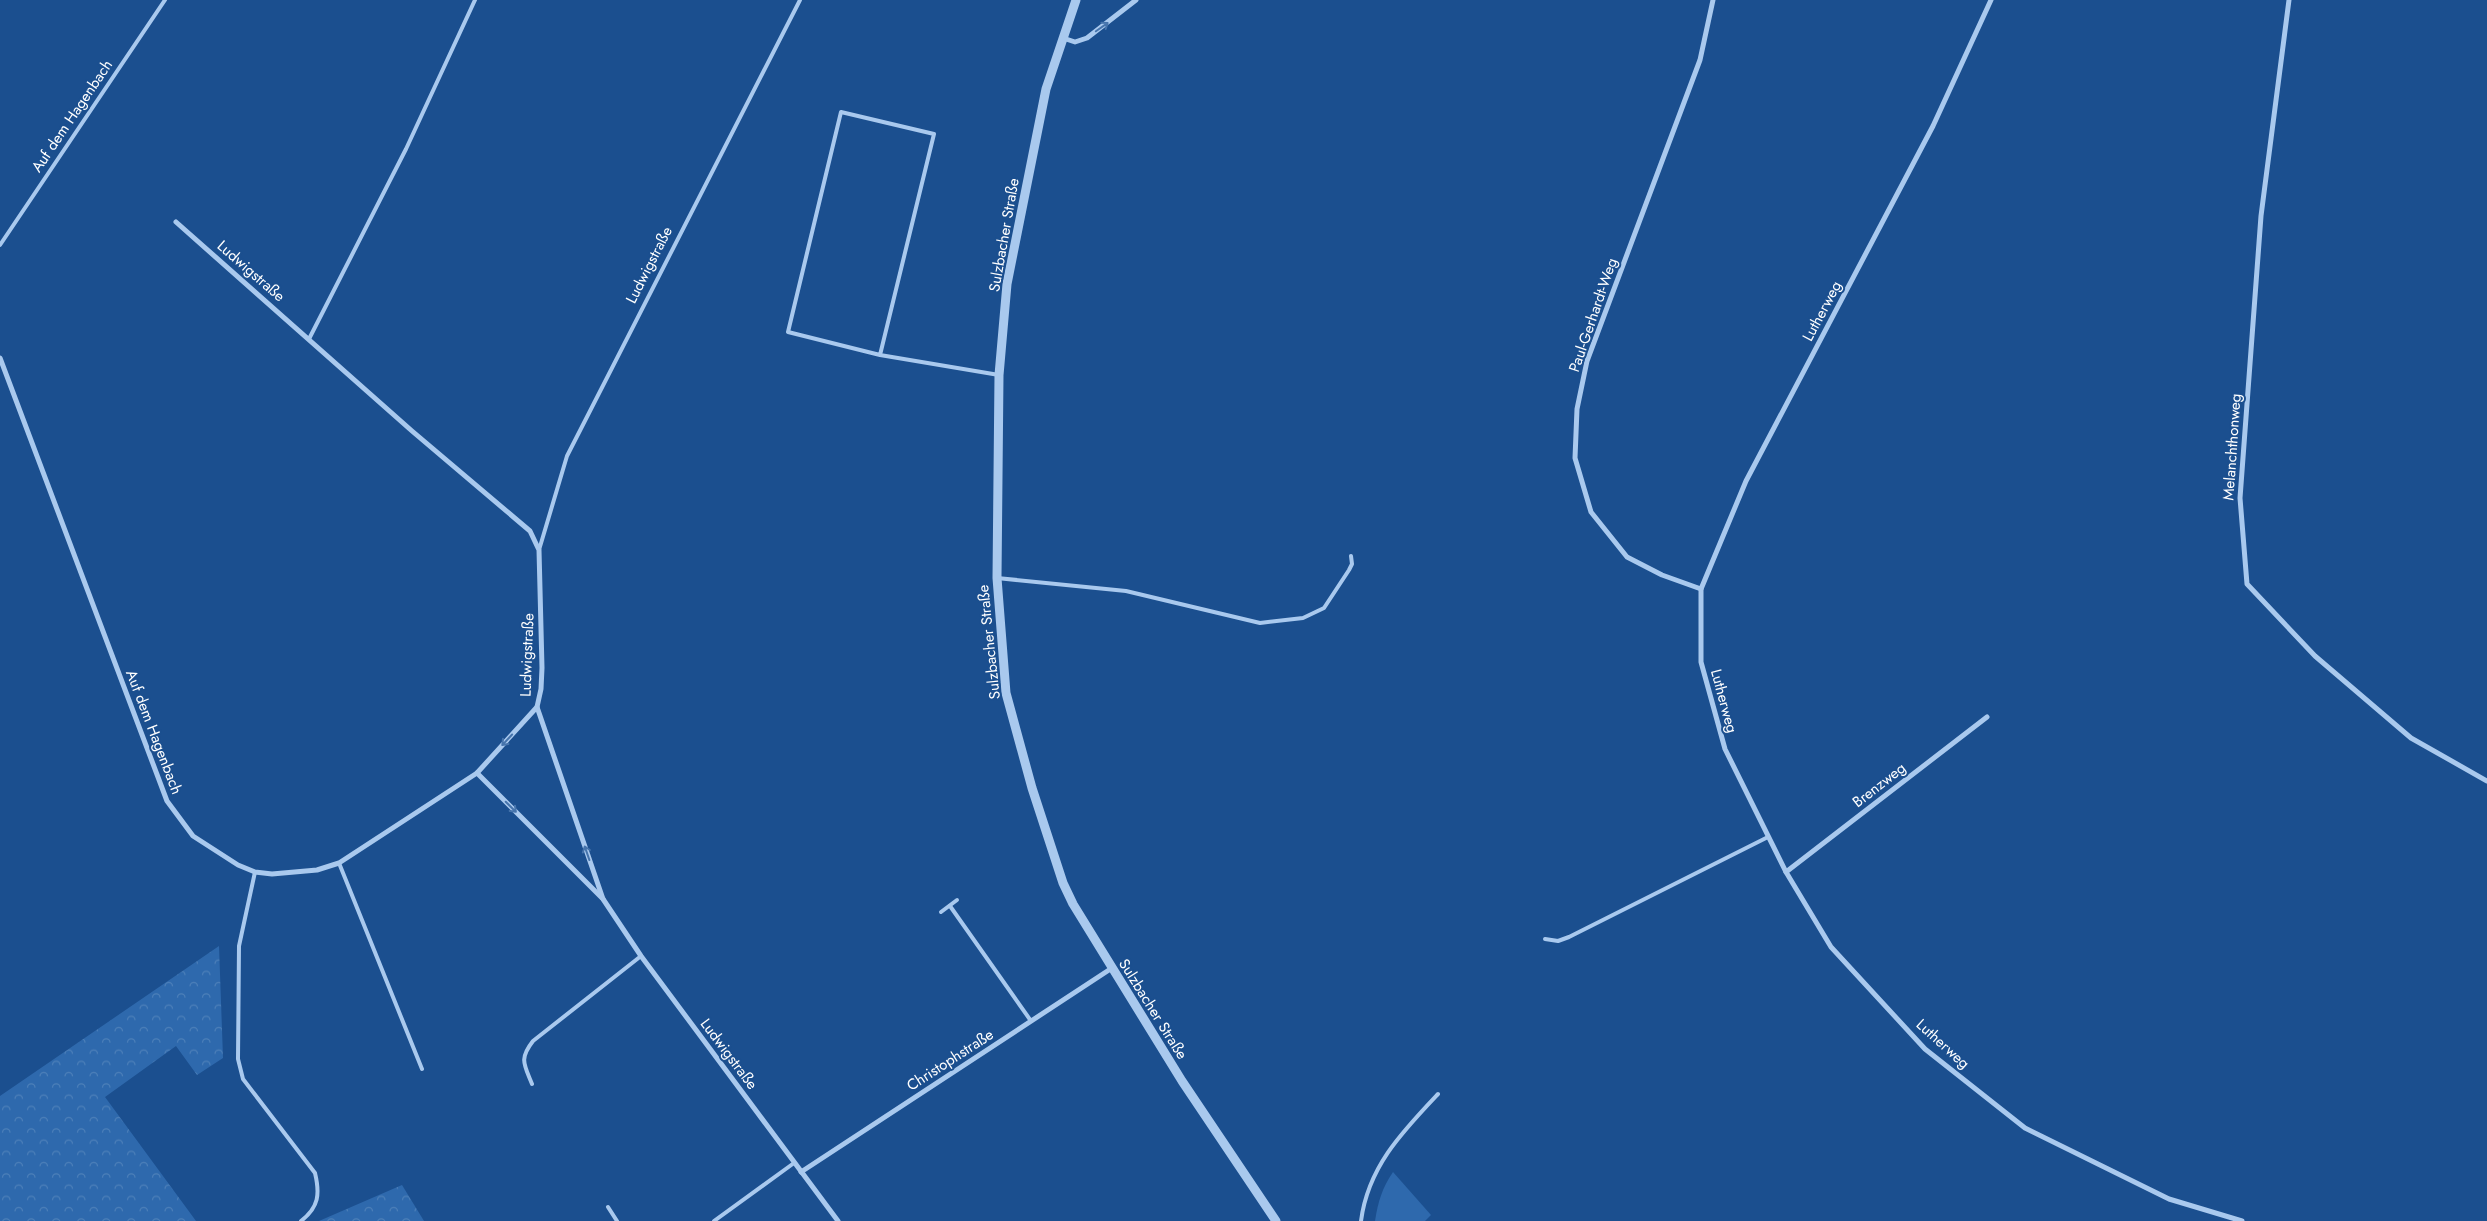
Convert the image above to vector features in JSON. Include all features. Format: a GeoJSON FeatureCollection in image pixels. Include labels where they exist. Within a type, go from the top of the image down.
{"type":"FeatureCollection","features":[{"type":"Feature","properties":{"kind":"street","name":"Sulzbacher Straße"},"geometry":{"type":"LineString","coordinates":[[1076,0],[1046,89],[1007,284],[999,375],[997,578],[1006,693],[1032,788],[1063,883],[1073,904],[1182,1080],[1276,1221]]}},
{"type":"Feature","properties":{"kind":"street"},"geometry":{"type":"LineString","coordinates":[[1063,38],[1075,42],[1087,38],[1136,0]]}},
{"type":"Feature","properties":{"kind":"street","name":"Paul-Gerhardt-Weg"},"geometry":{"type":"LineString","coordinates":[[1701,588],[1662,575],[1626,557],[1591,512],[1575,458],[1577,408],[1587,361],[1700,60],[1714,0]]}},
{"type":"Feature","properties":{"kind":"street","name":"Lutherweg"},"geometry":{"type":"LineString","coordinates":[[1992,0],[1933,126],[1746,481],[1701,588],[1701,662],[1724,749],[1786,872],[1831,948],[1925,1048],[2025,1128],[2169,1199],[2242,1221]]}},
{"type":"Feature","properties":{"kind":"street","name":"Melanchthonweg"},"geometry":{"type":"LineString","coordinates":[[2289,0],[2261,216],[2240,498],[2247,584],[2315,656],[2410,738],[2487,781]]}},
{"type":"Feature","properties":{"kind":"street","name":"Ludwigstraße"},"geometry":{"type":"LineString","coordinates":[[176,222],[530,531],[539,550],[542,668],[541,689],[537,707],[603,900]]}},
{"type":"Feature","properties":{"kind":"street","name":"Auf dem Hagenbach"},"geometry":{"type":"LineString","coordinates":[[0,358],[167,801],[193,836],[238,865],[255,872],[272,874],[317,870],[340,863],[477,773],[537,707]]}},
{"type":"Feature","properties":{"kind":"street","name":"Brenzweg"},"geometry":{"type":"LineString","coordinates":[[1786,872],[1987,718]]}},
{"type":"Feature","properties":{"kind":"street","name":"Ludwigstraße"},"geometry":{"type":"LineString","coordinates":[[477,773],[603,900],[640,956],[838,1221]]}},
{"type":"Feature","properties":{"kind":"street","name":"Christophstraße"},"geometry":{"type":"LineString","coordinates":[[801,1172],[1112,968]]}},
{"type":"Feature","properties":{"kind":"lane","name":"Auf dem Hagenbach"},"geometry":{"type":"LineString","coordinates":[[0,245],[165,0]]}},
{"type":"Feature","properties":{"kind":"lane"},"geometry":{"type":"LineString","coordinates":[[309,339],[406,149],[475,0]]}},
{"type":"Feature","properties":{"kind":"lane","name":"Ludwigstraße"},"geometry":{"type":"LineString","coordinates":[[539,550],[566,456],[800,0]]}},
{"type":"Feature","properties":{"kind":"lane"},"geometry":{"type":"LineString","coordinates":[[880,355],[934,134],[841,112],[788,332],[880,355],[999,375]]}},
{"type":"Feature","properties":{"kind":"lane"},"geometry":{"type":"LineString","coordinates":[[997,578],[1126,591],[1260,622],[1303,618],[1324,608],[1349,570],[1352,564],[1351,556]]}},
{"type":"Feature","properties":{"kind":"lane"},"geometry":{"type":"LineString","coordinates":[[1545,939],[1558,940],[1569,937],[1768,837]]}},
{"type":"Feature","properties":{"kind":"lane"},"geometry":{"type":"LineString","coordinates":[[340,863],[422,1069]]}},
{"type":"Feature","properties":{"kind":"lane"},"geometry":{"type":"LineString","coordinates":[[255,872],[239,946],[238,1059],[243,1079],[315,1173],[320,1192],[315,1208],[301,1221]]}},
{"type":"Feature","properties":{"kind":"lane"},"geometry":{"type":"LineString","coordinates":[[941,912],[957,900]]}},
{"type":"Feature","properties":{"kind":"lane"},"geometry":{"type":"LineString","coordinates":[[950,906],[1031,1021]]}},
{"type":"Feature","properties":{"kind":"lane"},"geometry":{"type":"LineString","coordinates":[[532,1084],[523,1062],[524,1052],[534,1041],[640,956]]}},
{"type":"Feature","properties":{"kind":"lane"},"geometry":{"type":"LineString","coordinates":[[1361,1221],[1364,1199],[1396,1139],[1438,1094]]}},
{"type":"Feature","properties":{"kind":"lane"},"geometry":{"type":"LineString","coordinates":[[714,1221],[794,1163]]}},
{"type":"Feature","properties":{"kind":"lane"},"geometry":{"type":"LineString","coordinates":[[608,1207],[618,1221]]}},
{"type":"Feature","properties":{"kind":"green space"},"geometry":{"type":"Polygon","coordinates":[[[219,946],[223,1058],[197,1075],[176,1046],[105,1097],[196,1221],[0,1221],[0,1096],[219,946]]]}},
{"type":"Feature","properties":{"kind":"green space"},"geometry":{"type":"Polygon","coordinates":[[[1393,1172],[1431,1215],[1425,1221],[1375,1221],[1381,1195],[1393,1172]]]}},
{"type":"Feature","properties":{"kind":"green space"},"geometry":{"type":"Polygon","coordinates":[[[402,1185],[424,1221],[319,1221],[402,1185]]]}}]}
